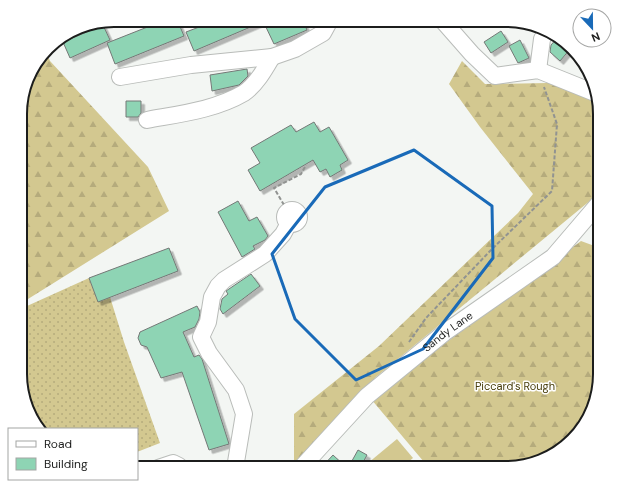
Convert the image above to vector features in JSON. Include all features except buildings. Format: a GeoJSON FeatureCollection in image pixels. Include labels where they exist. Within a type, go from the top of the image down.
{"type":"FeatureCollection","features":[{"type":"Feature","properties":{"kind":"street"},"geometry":{"type":"LineString","coordinates":[[120,77],[191,65],[272,57],[295,48],[323,33],[326,27]]}},
{"type":"Feature","properties":{"kind":"street"},"geometry":{"type":"LineString","coordinates":[[449,27],[472,54],[495,76],[538,70],[589,91]]}},
{"type":"Feature","properties":{"kind":"street"},"geometry":{"type":"LineString","coordinates":[[538,70],[544,36]]}},
{"type":"Feature","properties":{"kind":"street"},"geometry":{"type":"LineString","coordinates":[[147,120],[220,104],[245,92],[264,73],[272,57]]}},
{"type":"Feature","properties":{"kind":"street","name":"Sandy Lane"},"geometry":{"type":"LineString","coordinates":[[307,461],[366,396],[444,333],[553,257],[593,210]]}},
{"type":"Feature","properties":{"kind":"street"},"geometry":{"type":"LineString","coordinates":[[236,461],[244,414],[236,390],[209,353],[200,337],[208,322],[212,297],[218,286],[224,280],[265,254],[283,234],[289,217]]}},
{"type":"Feature","properties":{"kind":"path"},"geometry":{"type":"LineString","coordinates":[[407,344],[426,318],[491,250],[552,191],[557,124],[538,70]]}},
{"type":"Feature","properties":{"kind":"path"},"geometry":{"type":"LineString","coordinates":[[289,217],[274,188],[302,174],[306,165]]}},
{"type":"Feature","properties":{"kind":"highlighted area"},"geometry":{"type":"Polygon","coordinates":[[[414,150],[492,206],[493,258],[423,349],[356,380],[295,319],[272,254],[325,187],[414,150]]]}},
{"type":"Feature","properties":{"kind":"green space"},"geometry":{"type":"Polygon","coordinates":[[[49,57],[50,61],[148,167],[169,211],[27,300],[28,102],[30,91],[36,75],[49,57]]]}},
{"type":"Feature","properties":{"kind":"green space"},"geometry":{"type":"Polygon","coordinates":[[[462,61],[485,84],[548,83],[592,100],[593,114],[593,198],[376,377],[296,461],[294,461],[294,414],[379,346],[518,213],[533,194],[480,127],[449,84],[462,61]]]}},
{"type":"Feature","properties":{"kind":"green space","name":"Piccard's Rough"},"geometry":{"type":"Polygon","coordinates":[[[581,241],[593,245],[593,380],[584,413],[568,436],[559,443],[545,452],[518,460],[423,461],[371,399],[581,241]]]}},
{"type":"Feature","properties":{"kind":"green space"},"geometry":{"type":"Polygon","coordinates":[[[89,278],[98,301],[110,297],[124,342],[160,443],[138,452],[138,428],[46,428],[36,413],[30,397],[27,380],[27,306],[89,278]]]}},
{"type":"Feature","properties":{"kind":"green space"},"geometry":{"type":"Polygon","coordinates":[[[397,439],[413,458],[409,461],[370,461],[397,439]]]}}]}
